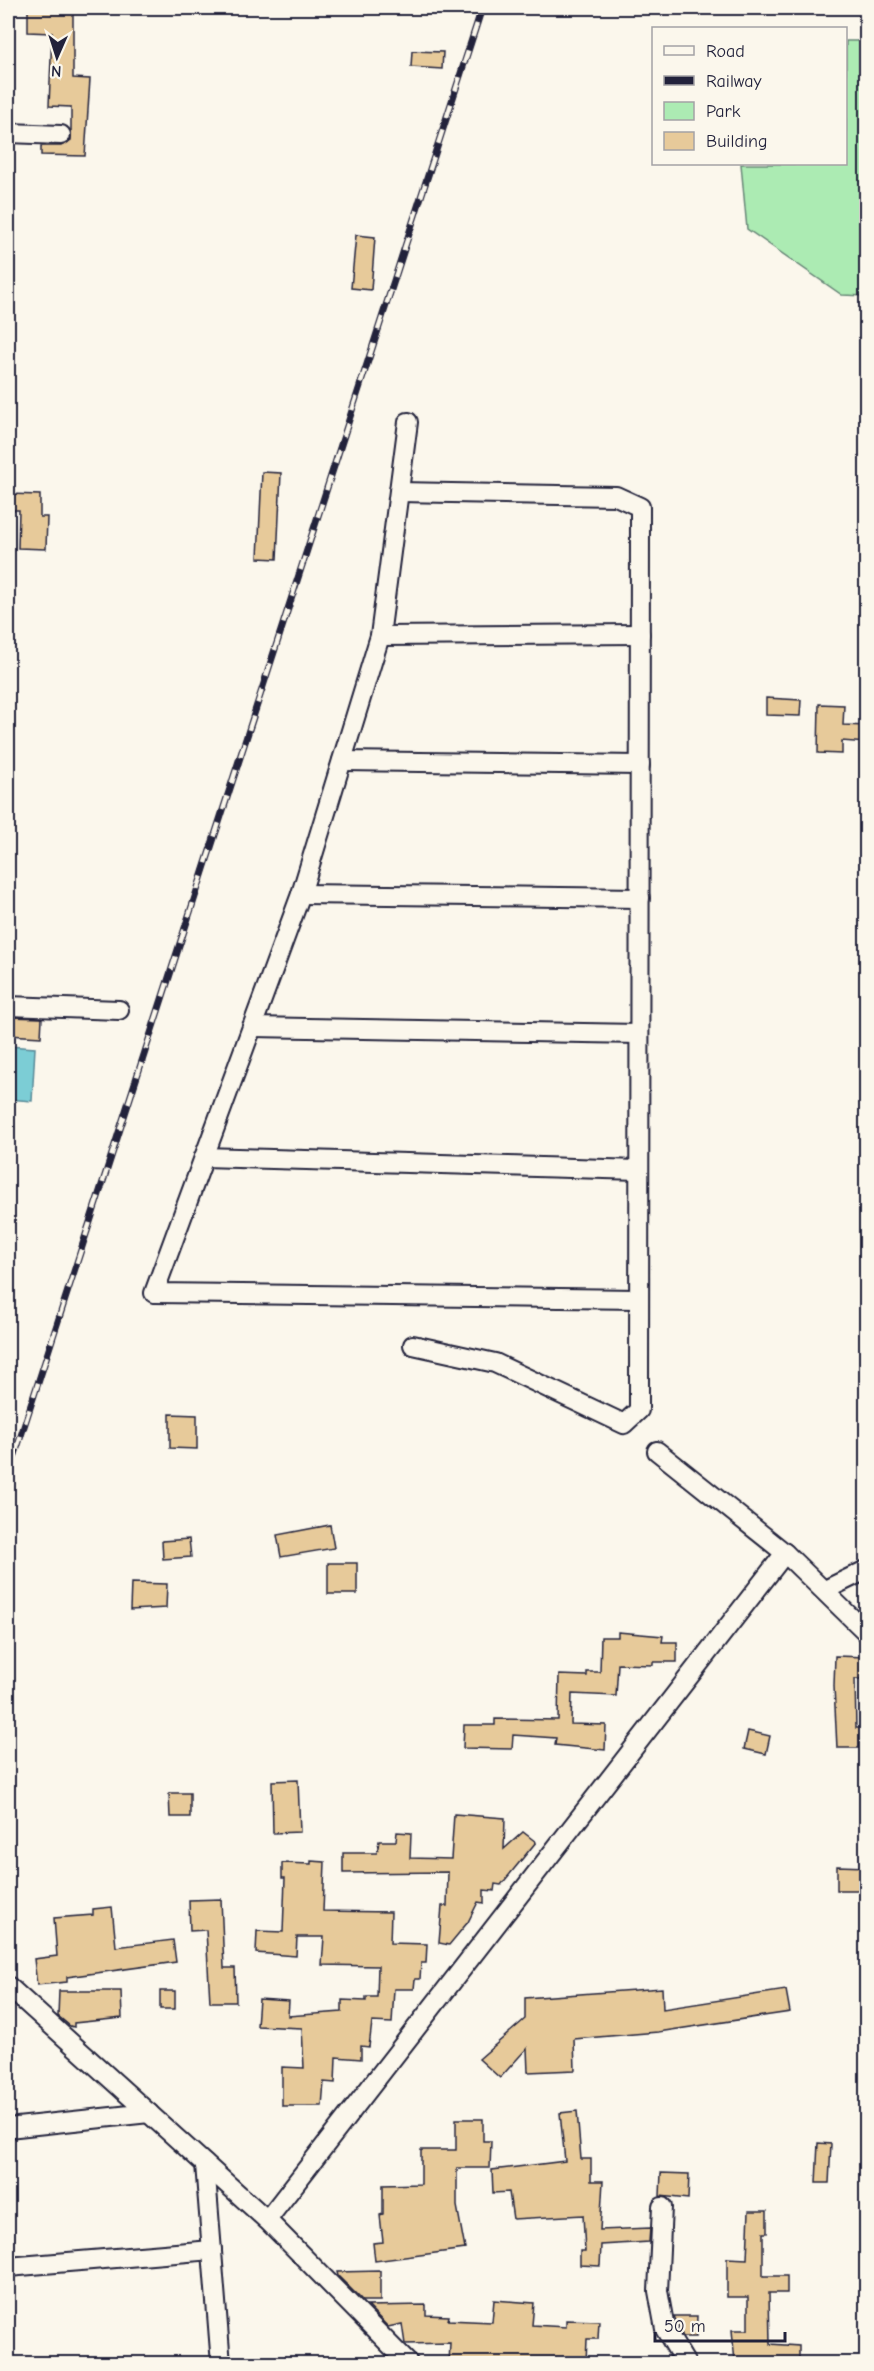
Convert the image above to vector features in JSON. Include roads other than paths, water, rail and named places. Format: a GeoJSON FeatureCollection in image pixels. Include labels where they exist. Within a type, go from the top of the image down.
{"type":"FeatureCollection","features":[{"type":"Feature","properties":{"kind":"street"},"geometry":{"type":"LineString","coordinates":[[8,133],[60,135]]}},
{"type":"Feature","properties":{"kind":"street"},"geometry":{"type":"LineString","coordinates":[[408,422],[380,636],[301,894],[153,1293],[639,1299]]}},
{"type":"Feature","properties":{"kind":"street"},"geometry":{"type":"LineString","coordinates":[[399,492],[616,496],[640,507],[639,1410],[624,1424],[495,1363],[413,1345]]}},
{"type":"Feature","properties":{"kind":"street"},"geometry":{"type":"LineString","coordinates":[[380,636],[640,634]]}},
{"type":"Feature","properties":{"kind":"street"},"geometry":{"type":"LineString","coordinates":[[342,761],[640,765]]}},
{"type":"Feature","properties":{"kind":"street"},"geometry":{"type":"LineString","coordinates":[[301,894],[640,898]]}},
{"type":"Feature","properties":{"kind":"street"},"geometry":{"type":"LineString","coordinates":[[8,1005],[119,1010]]}},
{"type":"Feature","properties":{"kind":"street"},"geometry":{"type":"LineString","coordinates":[[252,1028],[639,1034]]}},
{"type":"Feature","properties":{"kind":"street"},"geometry":{"type":"LineString","coordinates":[[204,1156],[639,1170]]}},
{"type":"Feature","properties":{"kind":"street"},"geometry":{"type":"LineString","coordinates":[[657,1450],[785,1553],[867,1632]]}},
{"type":"Feature","properties":{"kind":"street"},"geometry":{"type":"LineString","coordinates":[[267,2220],[785,1553]]}},
{"type":"Feature","properties":{"kind":"street"},"geometry":{"type":"LineString","coordinates":[[825,1590],[867,1570]]}},
{"type":"Feature","properties":{"kind":"street"},"geometry":{"type":"LineString","coordinates":[[8,1986],[267,2220],[410,2364]]}},
{"type":"Feature","properties":{"kind":"street"},"geometry":{"type":"LineString","coordinates":[[8,2128],[149,2114]]}},
{"type":"Feature","properties":{"kind":"street"},"geometry":{"type":"LineString","coordinates":[[206,2164],[221,2364]]}},
{"type":"Feature","properties":{"kind":"street"},"geometry":{"type":"LineString","coordinates":[[662,2207],[658,2291],[665,2329],[686,2364]]}},
{"type":"Feature","properties":{"kind":"street"},"geometry":{"type":"LineString","coordinates":[[8,2267],[212,2250]]}},
{"type":"Feature","properties":{"kind":"water"},"geometry":{"type":"Polygon","coordinates":[[[8,1046],[35,1048],[32,1101],[8,1099],[8,1046]]]}},
{"type":"Feature","properties":{"kind":"railway"},"geometry":{"type":"LineString","coordinates":[[8,1476],[482,8]]}}]}
